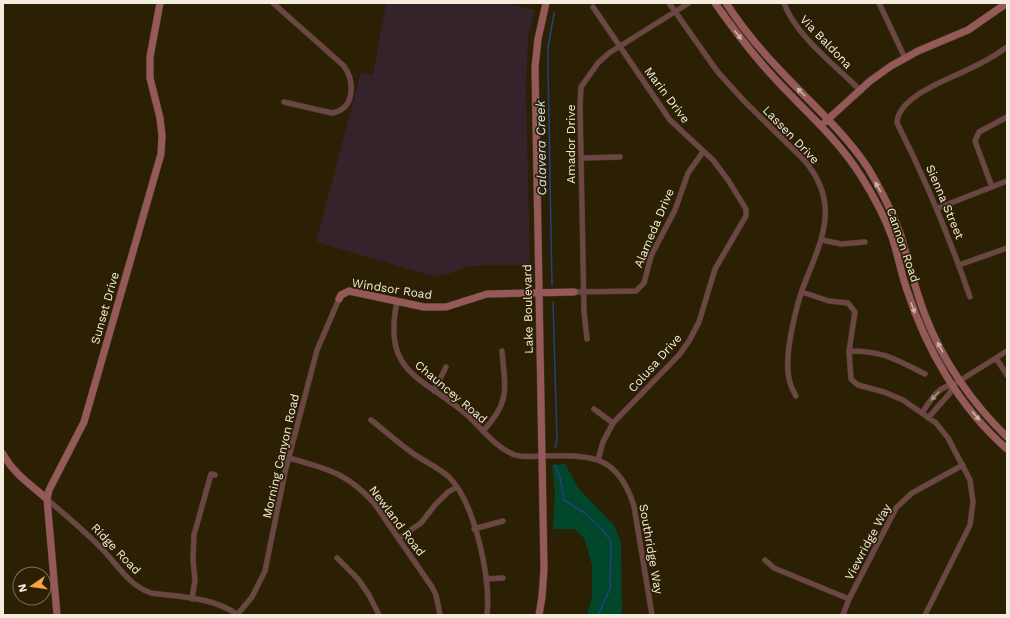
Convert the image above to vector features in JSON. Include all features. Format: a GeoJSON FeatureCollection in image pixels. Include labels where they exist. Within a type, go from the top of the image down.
{"type":"FeatureCollection","features":[{"type":"Feature","properties":{"kind":"main road","name":"Sunset Drive"},"geometry":{"type":"LineString","coordinates":[[57,615],[47,499],[84,422],[161,154],[162,136],[160,118],[150,78],[150,57],[160,3]]}},
{"type":"Feature","properties":{"kind":"main road","name":"Lake Boulevard"},"geometry":{"type":"LineString","coordinates":[[539,615],[544,569],[535,67],[538,39],[546,3]]}},
{"type":"Feature","properties":{"kind":"main road","name":"Cannon Road"},"geometry":{"type":"LineString","coordinates":[[715,3],[737,35],[769,72],[822,125],[841,147],[877,201],[892,238],[907,290],[931,348],[953,385],[974,414],[1007,449]]}},
{"type":"Feature","properties":{"kind":"main road","name":"Cannon Road"},"geometry":{"type":"LineString","coordinates":[[726,3],[744,29],[776,66],[828,120],[867,168],[884,197],[900,236],[925,316],[939,345],[960,380],[980,408],[1007,437]]}},
{"type":"Feature","properties":{"kind":"main road"},"geometry":{"type":"LineString","coordinates":[[822,125],[860,90],[891,66],[905,58],[968,30],[1007,3]]}},
{"type":"Feature","properties":{"kind":"main road","name":"Windsor Road"},"geometry":{"type":"LineString","coordinates":[[339,299],[341,295],[349,291],[424,307],[446,307],[487,294],[539,292]]}},
{"type":"Feature","properties":{"kind":"main road","name":"Alameda Drive"},"geometry":{"type":"LineString","coordinates":[[539,292],[574,292]]}},
{"type":"Feature","properties":{"kind":"main road","name":"Ridge Road"},"geometry":{"type":"LineString","coordinates":[[3,454],[8,464],[23,480],[47,499]]}},
{"type":"Feature","properties":{"kind":"street"},"geometry":{"type":"LineString","coordinates":[[273,3],[344,66],[351,79],[351,91],[345,107],[340,111],[332,113],[284,102]]}},
{"type":"Feature","properties":{"kind":"street","name":"Lassen Drive"},"geometry":{"type":"LineString","coordinates":[[669,3],[721,76],[744,102],[811,168],[820,182],[826,206],[826,224],[822,240],[802,292],[792,325],[787,362],[787,375],[796,396]]}},
{"type":"Feature","properties":{"kind":"street","name":"Amador Drive"},"geometry":{"type":"LineString","coordinates":[[588,339],[583,292],[581,87],[598,63],[620,46],[688,3]]}},
{"type":"Feature","properties":{"kind":"street","name":"Via Baldona"},"geometry":{"type":"LineString","coordinates":[[784,3],[788,16],[797,28],[860,90]]}},
{"type":"Feature","properties":{"kind":"street"},"geometry":{"type":"LineString","coordinates":[[879,3],[905,58]]}},
{"type":"Feature","properties":{"kind":"street","name":"Marin Drive"},"geometry":{"type":"LineString","coordinates":[[593,7],[670,120],[713,160],[728,180],[746,209]]}},
{"type":"Feature","properties":{"kind":"street","name":"Sienna Street"},"geometry":{"type":"LineString","coordinates":[[970,297],[938,208],[922,172],[897,123],[897,118],[907,103],[920,93],[970,68],[1007,47]]}},
{"type":"Feature","properties":{"kind":"street"},"geometry":{"type":"LineString","coordinates":[[992,187],[975,141],[979,132],[1007,118]]}},
{"type":"Feature","properties":{"kind":"street","name":"Alameda Drive"},"geometry":{"type":"LineString","coordinates":[[574,292],[636,290],[644,284],[651,256],[675,210],[688,173],[703,152]]}},
{"type":"Feature","properties":{"kind":"street"},"geometry":{"type":"LineString","coordinates":[[581,158],[620,157]]}},
{"type":"Feature","properties":{"kind":"street"},"geometry":{"type":"LineString","coordinates":[[938,208],[1007,181]]}},
{"type":"Feature","properties":{"kind":"street","name":"Colusa Drive"},"geometry":{"type":"LineString","coordinates":[[598,460],[603,442],[614,423],[679,355],[689,341],[699,322],[715,269],[746,216],[746,209]]}},
{"type":"Feature","properties":{"kind":"street"},"geometry":{"type":"LineString","coordinates":[[822,240],[840,244],[865,242]]}},
{"type":"Feature","properties":{"kind":"street"},"geometry":{"type":"LineString","coordinates":[[959,265],[1007,248]]}},
{"type":"Feature","properties":{"kind":"street"},"geometry":{"type":"LineString","coordinates":[[802,292],[829,301],[848,303],[855,312],[849,351],[851,379],[858,385],[884,392],[903,400],[928,418],[944,433],[970,480],[973,502],[970,526],[926,615]]}},
{"type":"Feature","properties":{"kind":"street","name":"Morning Canyon Road"},"geometry":{"type":"LineString","coordinates":[[237,615],[252,597],[265,571],[289,458],[318,350],[339,299]]}},
{"type":"Feature","properties":{"kind":"street","name":"Chauncey Road"},"geometry":{"type":"LineString","coordinates":[[397,302],[393,322],[393,334],[396,348],[411,374],[467,415],[499,446],[516,455],[568,455]]}},
{"type":"Feature","properties":{"kind":"street"},"geometry":{"type":"LineString","coordinates":[[483,431],[497,416],[504,399],[505,388],[502,351]]}},
{"type":"Feature","properties":{"kind":"street"},"geometry":{"type":"LineString","coordinates":[[849,351],[869,351],[888,355],[924,374]]}},
{"type":"Feature","properties":{"kind":"street"},"geometry":{"type":"LineString","coordinates":[[922,413],[941,389],[946,386],[953,385],[1007,351]]}},
{"type":"Feature","properties":{"kind":"street"},"geometry":{"type":"LineString","coordinates":[[996,358],[1007,375]]}},
{"type":"Feature","properties":{"kind":"street"},"geometry":{"type":"LineString","coordinates":[[434,391],[446,367]]}},
{"type":"Feature","properties":{"kind":"street"},"geometry":{"type":"LineString","coordinates":[[928,418],[950,393],[953,385]]}},
{"type":"Feature","properties":{"kind":"street"},"geometry":{"type":"LineString","coordinates":[[594,409],[614,423]]}},
{"type":"Feature","properties":{"kind":"street"},"geometry":{"type":"LineString","coordinates":[[371,420],[411,453],[436,468],[449,478],[456,488],[470,512],[482,556],[486,579],[488,605],[487,615]]}},
{"type":"Feature","properties":{"kind":"street","name":"Southridge Way"},"geometry":{"type":"LineString","coordinates":[[568,455],[598,460],[609,464],[619,474],[630,492],[634,506],[652,615]]}},
{"type":"Feature","properties":{"kind":"street","name":"Newland Road"},"geometry":{"type":"LineString","coordinates":[[289,458],[331,470],[351,481],[374,503],[432,587],[440,615]]}},
{"type":"Feature","properties":{"kind":"street","name":"Viewridge Way"},"geometry":{"type":"LineString","coordinates":[[843,615],[849,599],[896,508],[912,493],[963,465]]}},
{"type":"Feature","properties":{"kind":"street"},"geometry":{"type":"LineString","coordinates":[[192,599],[195,580],[193,560],[194,535],[211,474],[215,475]]}},
{"type":"Feature","properties":{"kind":"street"},"geometry":{"type":"LineString","coordinates":[[399,538],[422,523],[435,505],[448,492],[456,488]]}},
{"type":"Feature","properties":{"kind":"street","name":"Ridge Road"},"geometry":{"type":"LineString","coordinates":[[47,499],[102,548],[134,584],[151,593],[212,602],[225,606],[237,615]]}},
{"type":"Feature","properties":{"kind":"street"},"geometry":{"type":"LineString","coordinates":[[474,529],[503,521]]}},
{"type":"Feature","properties":{"kind":"street"},"geometry":{"type":"LineString","coordinates":[[337,558],[358,579],[369,595],[379,615]]}},
{"type":"Feature","properties":{"kind":"street"},"geometry":{"type":"LineString","coordinates":[[765,560],[774,568],[849,599]]}},
{"type":"Feature","properties":{"kind":"street"},"geometry":{"type":"LineString","coordinates":[[486,579],[503,578]]}},
{"type":"Feature","properties":{"kind":"shaded area"},"geometry":{"type":"Polygon","coordinates":[[[386,3],[506,3],[535,10],[528,37],[526,90],[530,265],[484,265],[466,267],[448,274],[432,276],[316,242],[361,72],[373,75],[386,3]]]}},
{"type":"Feature","properties":{"kind":"green space"},"geometry":{"type":"Polygon","coordinates":[[[565,464],[579,489],[614,525],[621,542],[622,615],[587,615],[592,597],[592,565],[584,538],[575,529],[553,529],[555,492],[552,465],[565,464]]]}},
{"type":"Feature","properties":{"kind":"waterway","name":"Calavera Creek"},"geometry":{"type":"LineString","coordinates":[[552,285],[548,48],[554,13]]}},
{"type":"Feature","properties":{"kind":"waterway","name":"Calavera Creek"},"geometry":{"type":"LineString","coordinates":[[553,302],[557,439],[555,448]]}},
{"type":"Feature","properties":{"kind":"waterway","name":"Calavera Creek"},"geometry":{"type":"LineString","coordinates":[[555,465],[560,477],[564,500],[583,512],[600,527],[611,541],[610,589],[598,615]]}}]}
